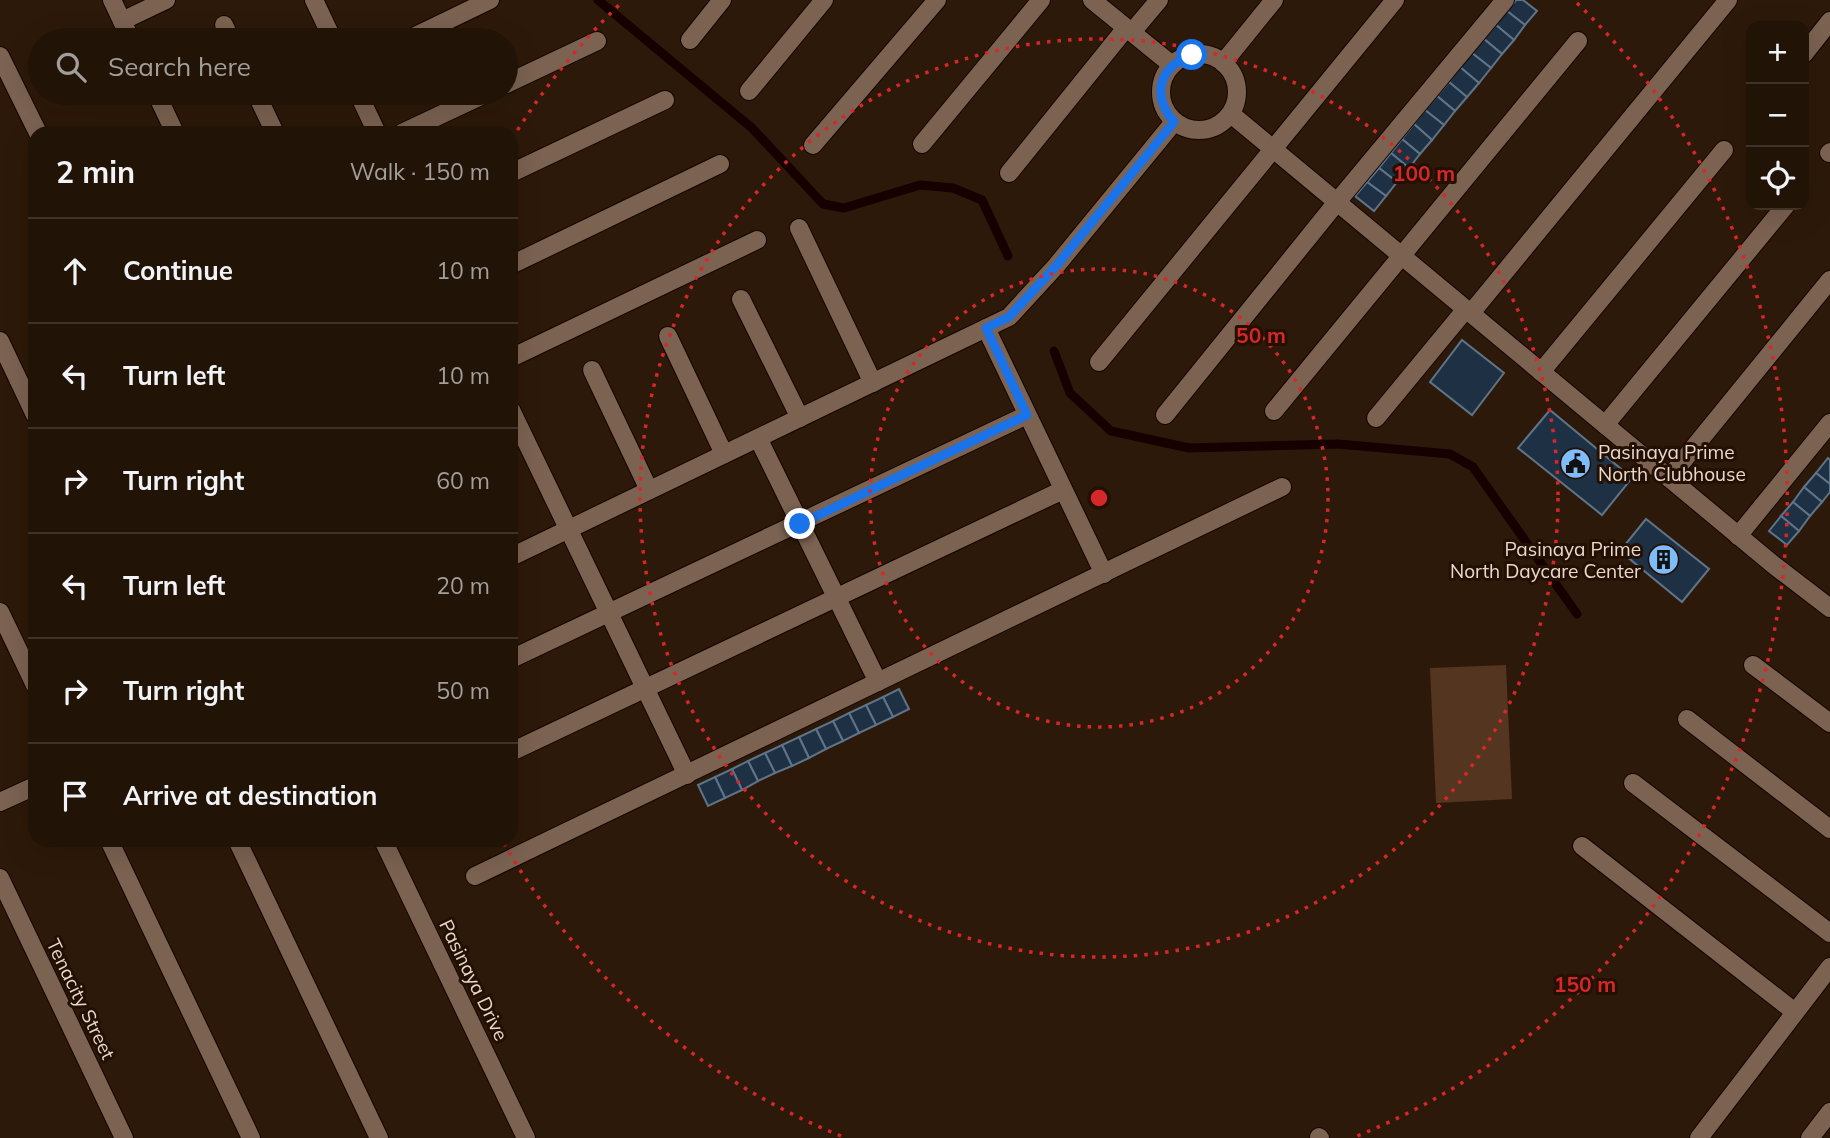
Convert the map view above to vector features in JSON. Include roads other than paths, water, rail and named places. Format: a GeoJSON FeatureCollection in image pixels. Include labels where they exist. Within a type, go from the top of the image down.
{"type":"FeatureCollection","features":[{"type":"Feature","properties":{"kind":"street"},"geometry":{"type":"LineString","coordinates":[[112,0],[125,28]]}},
{"type":"Feature","properties":{"kind":"street"},"geometry":{"type":"LineString","coordinates":[[122,21],[166,0]]}},
{"type":"Feature","properties":{"kind":"street"},"geometry":{"type":"LineString","coordinates":[[314,0],[327,28]]}},
{"type":"Feature","properties":{"kind":"street"},"geometry":{"type":"LineString","coordinates":[[432,28],[490,0]]}},
{"type":"Feature","properties":{"kind":"street"},"geometry":{"type":"LineString","coordinates":[[690,40],[722,0]]}},
{"type":"Feature","properties":{"kind":"street"},"geometry":{"type":"LineString","coordinates":[[749,91],[824,0]]}},
{"type":"Feature","properties":{"kind":"street"},"geometry":{"type":"LineString","coordinates":[[813,145],[937,0]]}},
{"type":"Feature","properties":{"kind":"street"},"geometry":{"type":"LineString","coordinates":[[922,144],[1041,0]]}},
{"type":"Feature","properties":{"kind":"street"},"geometry":{"type":"LineString","coordinates":[[1092,0],[1172,65]]}},
{"type":"Feature","properties":{"kind":"street"},"geometry":{"type":"LineString","coordinates":[[1009,173],[1129,30],[1159,0]]}},
{"type":"Feature","properties":{"kind":"street"},"geometry":{"type":"LineString","coordinates":[[1223,63],[1274,0]]}},
{"type":"Feature","properties":{"kind":"street"},"geometry":{"type":"LineString","coordinates":[[1099,362],[1395,0]]}},
{"type":"Feature","properties":{"kind":"street"},"geometry":{"type":"LineString","coordinates":[[1165,415],[1504,0]]}},
{"type":"Feature","properties":{"kind":"street"},"geometry":{"type":"LineString","coordinates":[[1376,418],[1728,0]]}},
{"type":"Feature","properties":{"kind":"street"},"geometry":{"type":"LineString","coordinates":[[1809,48],[1830,21]]}},
{"type":"Feature","properties":{"kind":"street"},"geometry":{"type":"LineString","coordinates":[[518,78],[597,41]]}},
{"type":"Feature","properties":{"kind":"street"},"geometry":{"type":"LineString","coordinates":[[1274,411],[1578,41]]}},
{"type":"Feature","properties":{"kind":"street"},"geometry":{"type":"LineString","coordinates":[[1203,54],[1223,63],[1236,82],[1236,104],[1231,114],[1210,129],[1198,131],[1174,122],[1161,100],[1164,76],[1172,65],[1192,55],[1203,54]]}},
{"type":"Feature","properties":{"kind":"street"},"geometry":{"type":"LineString","coordinates":[[0,56],[35,126]]}},
{"type":"Feature","properties":{"kind":"street"},"geometry":{"type":"LineString","coordinates":[[518,170],[665,100]]}},
{"type":"Feature","properties":{"kind":"street"},"geometry":{"type":"LineString","coordinates":[[162,105],[172,126]]}},
{"type":"Feature","properties":{"kind":"street"},"geometry":{"type":"LineString","coordinates":[[262,105],[272,126]]}},
{"type":"Feature","properties":{"kind":"street"},"geometry":{"type":"LineString","coordinates":[[364,105],[374,126]]}},
{"type":"Feature","properties":{"kind":"street"},"geometry":{"type":"LineString","coordinates":[[417,126],[462,105]]}},
{"type":"Feature","properties":{"kind":"street"},"geometry":{"type":"LineString","coordinates":[[1231,114],[1738,536],[1830,608]]}},
{"type":"Feature","properties":{"kind":"street"},"geometry":{"type":"LineString","coordinates":[[518,554],[1009,317],[1056,266],[1174,122]]}},
{"type":"Feature","properties":{"kind":"street"},"geometry":{"type":"LineString","coordinates":[[1541,372],[1724,150]]}},
{"type":"Feature","properties":{"kind":"street"},"geometry":{"type":"LineString","coordinates":[[518,262],[720,164]]}},
{"type":"Feature","properties":{"kind":"street"},"geometry":{"type":"LineString","coordinates":[[1605,425],[1782,210]]}},
{"type":"Feature","properties":{"kind":"street"},"geometry":{"type":"LineString","coordinates":[[799,229],[873,383]]}},
{"type":"Feature","properties":{"kind":"street"},"geometry":{"type":"LineString","coordinates":[[518,356],[757,240]]}},
{"type":"Feature","properties":{"kind":"street"},"geometry":{"type":"LineString","coordinates":[[1669,478],[1830,280]]}},
{"type":"Feature","properties":{"kind":"street"},"geometry":{"type":"LineString","coordinates":[[741,299],[800,418]]}},
{"type":"Feature","properties":{"kind":"street"},"geometry":{"type":"LineString","coordinates":[[986,328],[1104,574]]}},
{"type":"Feature","properties":{"kind":"street"},"geometry":{"type":"LineString","coordinates":[[668,336],[724,454]]}},
{"type":"Feature","properties":{"kind":"street"},"geometry":{"type":"LineString","coordinates":[[0,341],[28,400]]}},
{"type":"Feature","properties":{"kind":"street"},"geometry":{"type":"LineString","coordinates":[[593,370],[649,491]]}},
{"type":"Feature","properties":{"kind":"street"},"geometry":{"type":"LineString","coordinates":[[518,656],[1027,415]]}},
{"type":"Feature","properties":{"kind":"street"},"geometry":{"type":"LineString","coordinates":[[1738,536],[1830,423]]}},
{"type":"Feature","properties":{"kind":"street"},"geometry":{"type":"LineString","coordinates":[[758,438],[878,682]]}},
{"type":"Feature","properties":{"kind":"street"},"geometry":{"type":"LineString","coordinates":[[519,445],[568,529],[687,775]]}},
{"type":"Feature","properties":{"kind":"street"},"geometry":{"type":"LineString","coordinates":[[475,876],[1282,487]]}},
{"type":"Feature","properties":{"kind":"street"},"geometry":{"type":"LineString","coordinates":[[518,749],[1063,490]]}},
{"type":"Feature","properties":{"kind":"street"},"geometry":{"type":"LineString","coordinates":[[0,612],[28,670]]}},
{"type":"Feature","properties":{"kind":"street"},"geometry":{"type":"LineString","coordinates":[[1753,665],[1830,723]]}},
{"type":"Feature","properties":{"kind":"street"},"geometry":{"type":"LineString","coordinates":[[1687,719],[1830,829]]}},
{"type":"Feature","properties":{"kind":"street"},"geometry":{"type":"LineString","coordinates":[[1633,783],[1830,933]]}},
{"type":"Feature","properties":{"kind":"street"},"geometry":{"type":"LineString","coordinates":[[0,802],[28,789]]}},
{"type":"Feature","properties":{"kind":"street"},"geometry":{"type":"LineString","coordinates":[[1582,846],[1795,1012]]}},
{"type":"Feature","properties":{"kind":"street"},"geometry":{"type":"LineString","coordinates":[[112,847],[251,1138]]}},
{"type":"Feature","properties":{"kind":"street"},"geometry":{"type":"LineString","coordinates":[[240,847],[379,1138]]}},
{"type":"Feature","properties":{"kind":"street","name":"Pasinaya Drive"},"geometry":{"type":"LineString","coordinates":[[386,847],[526,1138]]}},
{"type":"Feature","properties":{"kind":"street","name":"Tenacity Street"},"geometry":{"type":"LineString","coordinates":[[0,878],[124,1138]]}},
{"type":"Feature","properties":{"kind":"street"},"geometry":{"type":"LineString","coordinates":[[1704,1136],[1830,968]]}},
{"type":"Feature","properties":{"kind":"street"},"geometry":{"type":"LineString","coordinates":[[1810,1138],[1830,1112]]}},
{"type":"Feature","properties":{"kind":"waterway"},"geometry":{"type":"LineString","coordinates":[[598,0],[752,128],[823,204],[844,208],[920,185],[953,188],[982,200],[1008,256]]}},
{"type":"Feature","properties":{"kind":"waterway"},"geometry":{"type":"LineString","coordinates":[[1054,351],[1070,393],[1111,431],[1189,448],[1338,444],[1450,454],[1473,467],[1577,614]]}},
{"type":"Feature","properties":{"kind":"place","name":"Pasinaya Prime North Clubhouse"},"geometry":{"type":"Point","coordinates":[1575,463]}},
{"type":"Feature","properties":{"kind":"place","name":"Pasinaya Prime North Daycare Center"},"geometry":{"type":"Point","coordinates":[1664,560]}}]}
